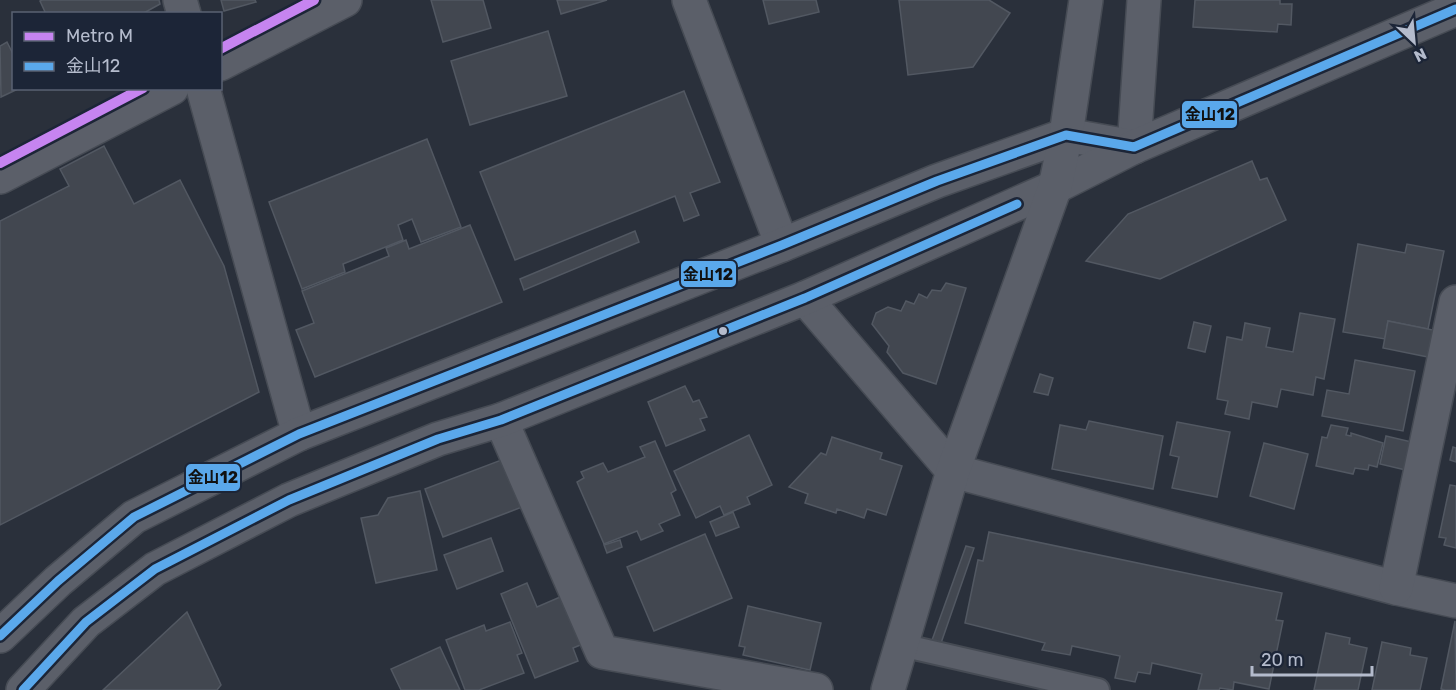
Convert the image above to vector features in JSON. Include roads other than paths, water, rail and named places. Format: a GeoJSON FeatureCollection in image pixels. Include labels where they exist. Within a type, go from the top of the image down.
{"type":"FeatureCollection","features":[{"type":"Feature","properties":{"kind":"street"},"geometry":{"type":"LineString","coordinates":[[222,63],[345,0]]}},
{"type":"Feature","properties":{"kind":"street"},"geometry":{"type":"LineString","coordinates":[[689,0],[782,245]]}},
{"type":"Feature","properties":{"kind":"street"},"geometry":{"type":"LineString","coordinates":[[888,690],[953,471],[1055,187],[1066,135],[1086,0]]}},
{"type":"Feature","properties":{"kind":"street"},"geometry":{"type":"LineString","coordinates":[[1134,147],[1144,0]]}},
{"type":"Feature","properties":{"kind":"street"},"geometry":{"type":"LineString","coordinates":[[23,690],[86,622],[155,569],[288,500],[438,440],[501,420],[805,298],[1055,187],[1134,147],[1456,9]]}},
{"type":"Feature","properties":{"kind":"street"},"geometry":{"type":"LineString","coordinates":[[0,177],[168,90]]}},
{"type":"Feature","properties":{"kind":"street"},"geometry":{"type":"LineString","coordinates":[[204,90],[299,434]]}},
{"type":"Feature","properties":{"kind":"street"},"geometry":{"type":"LineString","coordinates":[[0,636],[58,580],[134,517],[299,434],[782,245],[937,181],[1066,135],[1134,147]]}},
{"type":"Feature","properties":{"kind":"street"},"geometry":{"type":"LineString","coordinates":[[805,298],[953,471],[1396,588],[1456,601]]}},
{"type":"Feature","properties":{"kind":"street"},"geometry":{"type":"LineString","coordinates":[[1396,588],[1456,302]]}},
{"type":"Feature","properties":{"kind":"street"},"geometry":{"type":"LineString","coordinates":[[501,420],[602,652],[816,690]]}},
{"type":"Feature","properties":{"kind":"lane"},"geometry":{"type":"LineString","coordinates":[[901,645],[1098,690]]}},
{"type":"Feature","properties":{"kind":"metro line","name":"M"},"geometry":{"type":"LineString","coordinates":[[222,48],[314,0]]}},
{"type":"Feature","properties":{"kind":"metro line","name":"M"},"geometry":{"type":"LineString","coordinates":[[0,163],[139,90]]}}]}
